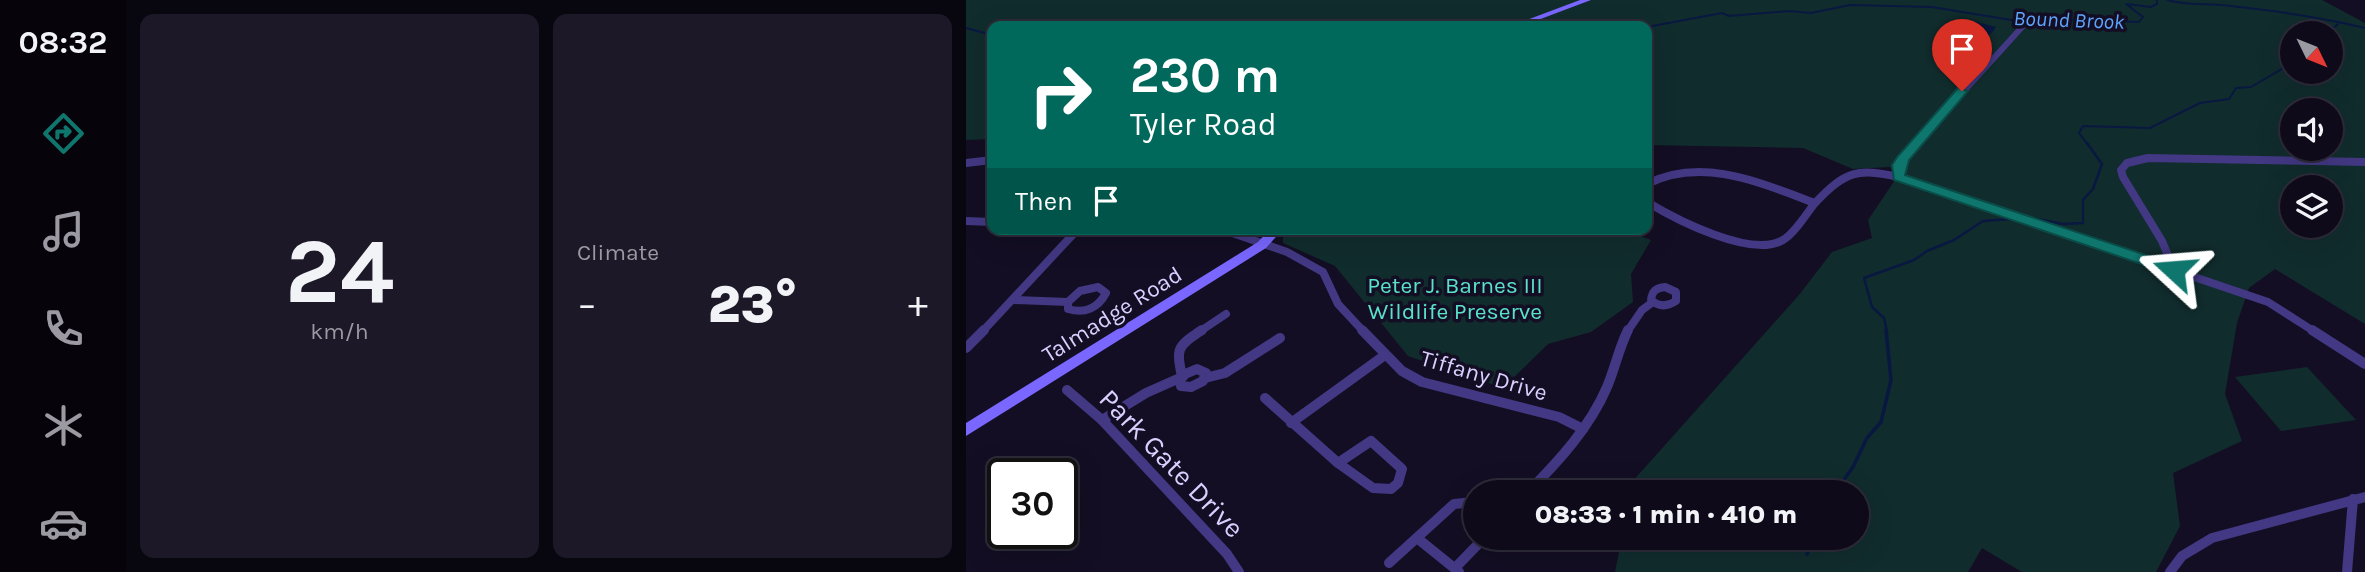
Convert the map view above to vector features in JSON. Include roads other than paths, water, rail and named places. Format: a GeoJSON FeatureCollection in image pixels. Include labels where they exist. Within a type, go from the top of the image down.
{"type":"FeatureCollection","features":[{"type":"Feature","properties":{"kind":"street"},"geometry":{"type":"LineString","coordinates":[[1531,21],[1587,0]]}},
{"type":"Feature","properties":{"kind":"street"},"geometry":{"type":"LineString","coordinates":[[1899,177],[1899,165],[1903,158],[2023,26]]}},
{"type":"Feature","properties":{"kind":"street"},"geometry":{"type":"LineString","coordinates":[[2174,270],[2162,240],[2123,177],[2121,170],[2127,163],[2148,158],[2365,162]]}},
{"type":"Feature","properties":{"kind":"street"},"geometry":{"type":"LineString","coordinates":[[966,163],[987,161]]}},
{"type":"Feature","properties":{"kind":"street"},"geometry":{"type":"LineString","coordinates":[[1652,205],[1665,214],[1742,244],[1760,247],[1784,240],[1815,203],[1847,173],[1865,170],[1899,177],[2268,302],[2365,364]]}},
{"type":"Feature","properties":{"kind":"street"},"geometry":{"type":"LineString","coordinates":[[1652,181],[1674,172],[1729,173],[1815,203]]}},
{"type":"Feature","properties":{"kind":"street"},"geometry":{"type":"LineString","coordinates":[[966,221],[987,222]]}},
{"type":"Feature","properties":{"kind":"street"},"geometry":{"type":"LineString","coordinates":[[966,348],[1073,235]]}},
{"type":"Feature","properties":{"kind":"street","name":"Tiffany Drive"},"geometry":{"type":"LineString","coordinates":[[1233,235],[1287,252],[1323,272],[1338,304],[1402,371],[1423,382],[1559,417],[1583,429]]}},
{"type":"Feature","properties":{"kind":"street","name":"Talmadge Road"},"geometry":{"type":"LineString","coordinates":[[966,430],[1262,245],[1271,235]]}},
{"type":"Feature","properties":{"kind":"street"},"geometry":{"type":"LineString","coordinates":[[1014,300],[1068,302]]}},
{"type":"Feature","properties":{"kind":"street"},"geometry":{"type":"LineString","coordinates":[[1540,480],[1583,429],[1612,376],[1634,316],[1653,302]]}},
{"type":"Feature","properties":{"kind":"street"},"geometry":{"type":"LineString","coordinates":[[1182,377],[1177,352],[1181,344],[1226,314]]}},
{"type":"Feature","properties":{"kind":"street"},"geometry":{"type":"LineString","coordinates":[[1102,420],[1146,393],[1197,369],[1204,370],[1205,378],[1226,373],[1280,338]]}},
{"type":"Feature","properties":{"kind":"street"},"geometry":{"type":"LineString","coordinates":[[1291,423],[1385,355]]}},
{"type":"Feature","properties":{"kind":"street","name":"Park Gate Drive"},"geometry":{"type":"LineString","coordinates":[[1067,390],[1102,420],[1227,555],[1239,572]]}},
{"type":"Feature","properties":{"kind":"street"},"geometry":{"type":"LineString","coordinates":[[1265,398],[1291,423],[1338,463],[1371,491],[1390,488],[1402,469],[1371,441],[1338,463]]}},
{"type":"Feature","properties":{"kind":"street"},"geometry":{"type":"LineString","coordinates":[[2170,572],[2174,562],[2190,549],[2212,538],[2359,498],[2347,572]]}},
{"type":"Feature","properties":{"kind":"street"},"geometry":{"type":"LineString","coordinates":[[1389,563],[1454,504],[1463,503]]}},
{"type":"Feature","properties":{"kind":"street"},"geometry":{"type":"LineString","coordinates":[[1417,538],[1457,570],[1474,550]]}},
{"type":"Feature","properties":{"kind":"water"},"geometry":{"type":"Polygon","coordinates":[[[1973,21],[1996,27],[1989,35],[1980,39],[1957,36],[1961,28],[1973,21]]]}},
{"type":"Feature","properties":{"kind":"waterway","name":"Bound Brook"},"geometry":{"type":"LineString","coordinates":[[1652,26],[1722,13],[1729,16],[1789,11],[1811,13],[1850,5],[1932,7],[2036,24],[2055,19],[2139,22],[2143,17],[2126,4],[2151,7],[2157,4],[2157,0]]}},
{"type":"Feature","properties":{"kind":"waterway","name":"Bound Brook"},"geometry":{"type":"LineString","coordinates":[[2167,0],[2282,12],[2365,28]]}},
{"type":"Feature","properties":{"kind":"waterway","name":"Bound Brook"},"geometry":{"type":"LineString","coordinates":[[966,28],[987,34]]}},
{"type":"Feature","properties":{"kind":"waterway"},"geometry":{"type":"LineString","coordinates":[[2088,145],[2079,133],[2083,126],[2150,128],[2200,103],[2229,99],[2236,88],[2251,87],[2280,70]]}},
{"type":"Feature","properties":{"kind":"waterway"},"geometry":{"type":"LineString","coordinates":[[2032,218],[2063,224],[2083,223],[2083,200],[2093,189],[2102,164],[2087,143]]}},
{"type":"Feature","properties":{"kind":"waterway"},"geometry":{"type":"LineString","coordinates":[[1887,332],[1884,318],[1872,307],[1864,278],[1914,260],[1927,251],[1954,240],[1983,221],[2011,219]]}},
{"type":"Feature","properties":{"kind":"waterway"},"geometry":{"type":"LineString","coordinates":[[1844,480],[1867,438],[1881,422],[1891,380],[1886,330]]}},
{"type":"Feature","properties":{"kind":"waterway"},"geometry":{"type":"LineString","coordinates":[[1807,554],[1809,550]]}},
{"type":"Feature","properties":{"kind":"park label","name":"Peter J. Barnes III Wildlife Preserve"},"geometry":{"type":"Point","coordinates":[1455,298]}}]}
